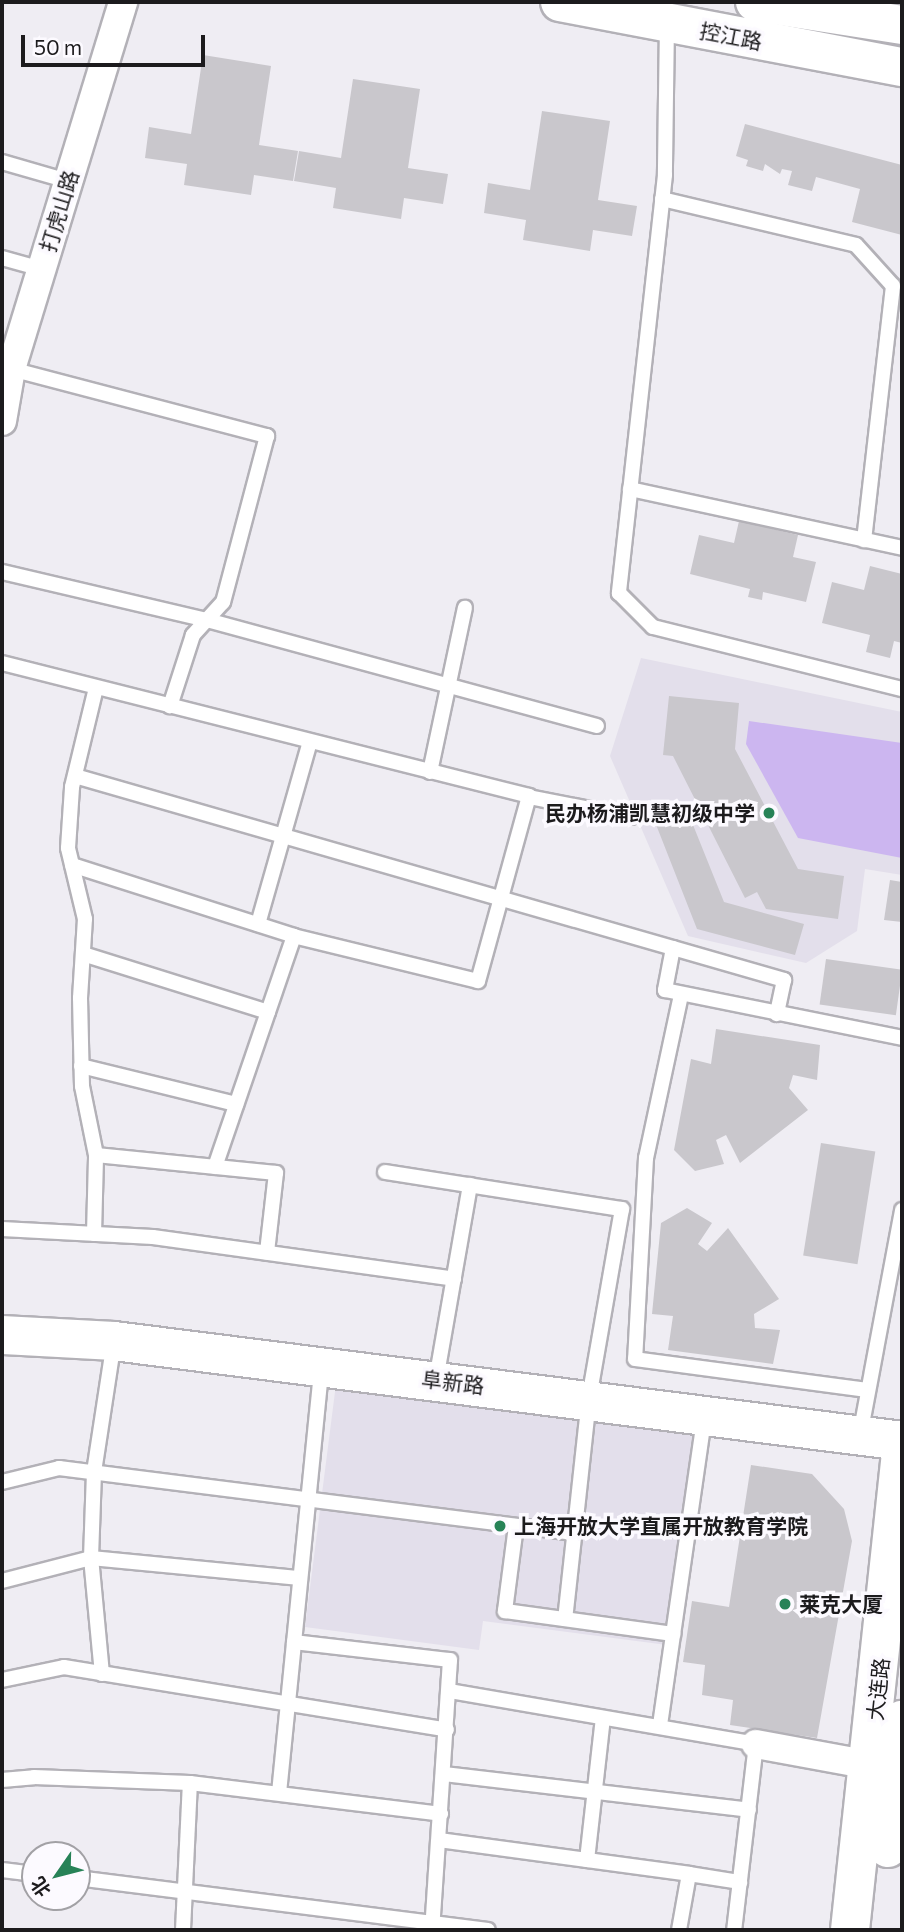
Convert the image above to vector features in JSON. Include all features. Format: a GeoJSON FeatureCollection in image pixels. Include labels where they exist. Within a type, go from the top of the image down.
{"type":"FeatureCollection","features":[{"type":"Feature","properties":{"kind":"main road","name":"控江路"},"geometry":{"type":"LineString","coordinates":[[560,2],[902,67]]}},
{"type":"Feature","properties":{"kind":"main road","name":"控江路"},"geometry":{"type":"LineString","coordinates":[[755,2],[902,25]]}},
{"type":"Feature","properties":{"kind":"main road","name":"阜新路"},"geometry":{"type":"LineString","coordinates":[[2,1335],[114,1341],[589,1399],[704,1419],[902,1441]]}},
{"type":"Feature","properties":{"kind":"main road","name":"大连路"},"geometry":{"type":"LineString","coordinates":[[850,1930],[870,1765],[902,1447]]}},
{"type":"Feature","properties":{"kind":"main road","name":"大连路"},"geometry":{"type":"LineString","coordinates":[[877,1930],[902,1720]]}},
{"type":"Feature","properties":{"kind":"street","name":"打虎山路"},"geometry":{"type":"LineString","coordinates":[[2,421],[11,369],[123,2]]}},
{"type":"Feature","properties":{"kind":"street"},"geometry":{"type":"LineString","coordinates":[[756,1744],[870,1765]]}},
{"type":"Feature","properties":{"kind":"lane"},"geometry":{"type":"LineString","coordinates":[[667,23],[662,199],[619,593],[653,627],[902,689]]}},
{"type":"Feature","properties":{"kind":"lane"},"geometry":{"type":"LineString","coordinates":[[2,162],[68,181]]}},
{"type":"Feature","properties":{"kind":"lane"},"geometry":{"type":"LineString","coordinates":[[662,199],[856,244],[893,286],[864,540]]}},
{"type":"Feature","properties":{"kind":"lane"},"geometry":{"type":"LineString","coordinates":[[2,258],[42,269]]}},
{"type":"Feature","properties":{"kind":"lane"},"geometry":{"type":"LineString","coordinates":[[11,369],[267,436],[223,602],[193,635],[170,706]]}},
{"type":"Feature","properties":{"kind":"lane"},"geometry":{"type":"LineString","coordinates":[[630,489],[902,548]]}},
{"type":"Feature","properties":{"kind":"lane"},"geometry":{"type":"LineString","coordinates":[[2,572],[207,620],[597,726]]}},
{"type":"Feature","properties":{"kind":"lane"},"geometry":{"type":"LineString","coordinates":[[430,772],[465,608]]}},
{"type":"Feature","properties":{"kind":"lane"},"geometry":{"type":"LineString","coordinates":[[2,663],[529,797],[631,817]]}},
{"type":"Feature","properties":{"kind":"lane"},"geometry":{"type":"LineString","coordinates":[[94,1234],[96,1155],[81,1066],[85,919],[68,848],[75,776],[96,688]]}},
{"type":"Feature","properties":{"kind":"lane"},"geometry":{"type":"LineString","coordinates":[[258,924],[310,742]]}},
{"type":"Feature","properties":{"kind":"lane"},"geometry":{"type":"LineString","coordinates":[[75,776],[500,901],[784,980],[777,1014]]}},
{"type":"Feature","properties":{"kind":"lane"},"geometry":{"type":"LineString","coordinates":[[72,865],[294,936],[478,981],[529,797]]}},
{"type":"Feature","properties":{"kind":"lane"},"geometry":{"type":"LineString","coordinates":[[215,1167],[294,936]]}},
{"type":"Feature","properties":{"kind":"lane"},"geometry":{"type":"LineString","coordinates":[[673,948],[665,990],[902,1038]]}},
{"type":"Feature","properties":{"kind":"lane"},"geometry":{"type":"LineString","coordinates":[[83,954],[268,1012]]}},
{"type":"Feature","properties":{"kind":"lane"},"geometry":{"type":"LineString","coordinates":[[681,995],[646,1158],[635,1359],[866,1390]]}},
{"type":"Feature","properties":{"kind":"lane"},"geometry":{"type":"LineString","coordinates":[[81,1066],[236,1104]]}},
{"type":"Feature","properties":{"kind":"lane"},"geometry":{"type":"LineString","coordinates":[[96,1155],[276,1173],[267,1252]]}},
{"type":"Feature","properties":{"kind":"lane"},"geometry":{"type":"LineString","coordinates":[[385,1172],[622,1209],[589,1399],[565,1619]]}},
{"type":"Feature","properties":{"kind":"lane"},"geometry":{"type":"LineString","coordinates":[[436,1380],[470,1185]]}},
{"type":"Feature","properties":{"kind":"lane"},"geometry":{"type":"LineString","coordinates":[[860,1435],[866,1390],[902,1210]]}},
{"type":"Feature","properties":{"kind":"lane"},"geometry":{"type":"LineString","coordinates":[[2,1229],[94,1234],[267,1252],[454,1279]]}},
{"type":"Feature","properties":{"kind":"lane"},"geometry":{"type":"LineString","coordinates":[[102,1674],[91,1559],[94,1472],[114,1341]]}},
{"type":"Feature","properties":{"kind":"lane"},"geometry":{"type":"LineString","coordinates":[[279,1793],[321,1366]]}},
{"type":"Feature","properties":{"kind":"lane"},"geometry":{"type":"LineString","coordinates":[[660,1725],[704,1419]]}},
{"type":"Feature","properties":{"kind":"lane"},"geometry":{"type":"LineString","coordinates":[[2,1482],[59,1468],[575,1533]]}},
{"type":"Feature","properties":{"kind":"lane"},"geometry":{"type":"LineString","coordinates":[[516,1526],[505,1611],[673,1634]]}},
{"type":"Feature","properties":{"kind":"lane"},"geometry":{"type":"LineString","coordinates":[[2,1581],[91,1559],[300,1578]]}},
{"type":"Feature","properties":{"kind":"lane"},"geometry":{"type":"LineString","coordinates":[[294,1642],[450,1660],[432,1926]]}},
{"type":"Feature","properties":{"kind":"lane"},"geometry":{"type":"LineString","coordinates":[[2,1680],[64,1667],[287,1706],[447,1730]]}},
{"type":"Feature","properties":{"kind":"lane"},"geometry":{"type":"LineString","coordinates":[[450,1691],[603,1718],[660,1725],[756,1744],[734,1930]]}},
{"type":"Feature","properties":{"kind":"lane"},"geometry":{"type":"LineString","coordinates":[[587,1860],[603,1718]]}},
{"type":"Feature","properties":{"kind":"lane"},"geometry":{"type":"LineString","coordinates":[[444,1774],[748,1810]]}},
{"type":"Feature","properties":{"kind":"lane"},"geometry":{"type":"LineString","coordinates":[[2,1780],[34,1777],[190,1783],[441,1814]]}},
{"type":"Feature","properties":{"kind":"lane"},"geometry":{"type":"LineString","coordinates":[[183,1930],[190,1783]]}},
{"type":"Feature","properties":{"kind":"lane"},"geometry":{"type":"LineString","coordinates":[[439,1840],[740,1882]]}},
{"type":"Feature","properties":{"kind":"lane"},"geometry":{"type":"LineString","coordinates":[[2,1870],[21,1872]]}},
{"type":"Feature","properties":{"kind":"lane"},"geometry":{"type":"LineString","coordinates":[[679,1930],[689,1874]]}},
{"type":"Feature","properties":{"kind":"lane"},"geometry":{"type":"LineString","coordinates":[[91,1880],[432,1926],[488,1930]]}},
{"type":"Feature","properties":{"kind":"shaded area","name":"民办杨浦凯慧初级中学"},"geometry":{"type":"Polygon","coordinates":[[[641,658],[902,712],[902,875],[865,869],[857,931],[806,963],[688,936],[610,756],[641,658]]]}},
{"type":"Feature","properties":{"kind":"shaded area"},"geometry":{"type":"Polygon","coordinates":[[[749,721],[902,743],[902,858],[798,838],[746,744],[749,721]]]}},
{"type":"Feature","properties":{"kind":"shaded area","name":"上海开放大学直属开放教育学院"},"geometry":{"type":"Polygon","coordinates":[[[336,1384],[693,1431],[667,1645],[483,1621],[479,1650],[305,1627],[336,1384]]]}},
{"type":"Feature","properties":{"kind":"building"},"geometry":{"type":"Polygon","coordinates":[[[203,55],[271,66],[259,145],[298,151],[293,181],[254,175],[251,195],[184,185],[187,164],[145,158],[149,127],[191,134],[203,55]]]}},
{"type":"Feature","properties":{"kind":"building"},"geometry":{"type":"Polygon","coordinates":[[[353,79],[420,89],[408,168],[448,174],[443,204],[404,198],[401,219],[333,208],[336,188],[294,181],[299,151],[341,158],[353,79]]]}},
{"type":"Feature","properties":{"kind":"building"},"geometry":{"type":"Polygon","coordinates":[[[542,111],[610,121],[598,200],[637,206],[632,236],[593,230],[590,251],[523,240],[526,220],[484,213],[488,183],[530,190],[542,111]]]}},
{"type":"Feature","properties":{"kind":"building"},"geometry":{"type":"Polygon","coordinates":[[[745,124],[902,165],[902,235],[852,222],[860,189],[816,177],[812,191],[788,185],[792,171],[782,169],[780,174],[765,164],[763,171],[746,166],[748,160],[736,156],[745,124]]]}},
{"type":"Feature","properties":{"kind":"building"},"geometry":{"type":"Polygon","coordinates":[[[739,521],[798,535],[793,557],[816,562],[806,602],[763,592],[762,600],[748,597],[750,589],[690,574],[699,535],[734,543],[739,521]]]}},
{"type":"Feature","properties":{"kind":"building"},"geometry":{"type":"Polygon","coordinates":[[[870,566],[902,574],[902,643],[894,641],[890,658],[866,652],[870,635],[822,623],[832,582],[864,590],[870,566]]]}},
{"type":"Feature","properties":{"kind":"building"},"geometry":{"type":"Polygon","coordinates":[[[669,696],[739,703],[735,749],[798,869],[844,876],[838,919],[766,909],[757,892],[745,898],[673,756],[663,755],[669,696]]]}},
{"type":"Feature","properties":{"kind":"building"},"geometry":{"type":"Polygon","coordinates":[[[687,810],[724,902],[804,924],[795,955],[697,929],[655,822],[687,810]]]}},
{"type":"Feature","properties":{"kind":"building"},"geometry":{"type":"Polygon","coordinates":[[[890,880],[902,882],[902,922],[884,920],[890,880]]]}},
{"type":"Feature","properties":{"kind":"building"},"geometry":{"type":"Polygon","coordinates":[[[826,959],[902,970],[896,1015],[820,1005],[826,959]]]}},
{"type":"Feature","properties":{"kind":"building"},"geometry":{"type":"Polygon","coordinates":[[[716,1029],[820,1045],[817,1080],[793,1075],[789,1088],[808,1110],[740,1163],[726,1135],[716,1140],[724,1164],[695,1171],[674,1150],[691,1059],[711,1064],[716,1029]]]}},
{"type":"Feature","properties":{"kind":"building"},"geometry":{"type":"Polygon","coordinates":[[[821,1143],[875,1152],[857,1264],[803,1256],[821,1143]]]}},
{"type":"Feature","properties":{"kind":"building"},"geometry":{"type":"Polygon","coordinates":[[[687,1208],[712,1223],[698,1244],[707,1251],[728,1228],[779,1299],[754,1314],[755,1328],[780,1330],[773,1364],[668,1350],[673,1316],[652,1314],[661,1223],[687,1208]]]}},
{"type":"Feature","properties":{"kind":"building","name":"莱克大厦"},"geometry":{"type":"Polygon","coordinates":[[[751,1465],[812,1474],[844,1509],[852,1541],[817,1738],[730,1725],[733,1700],[702,1695],[705,1665],[683,1662],[692,1601],[729,1607],[751,1465]]]}},
{"type":"Feature","properties":{"kind":"place","name":"民办杨浦凯慧初级中学"},"geometry":{"type":"Point","coordinates":[769,813]}},
{"type":"Feature","properties":{"kind":"place","name":"上海开放大学直属开放教育学院"},"geometry":{"type":"Point","coordinates":[500,1526]}},
{"type":"Feature","properties":{"kind":"place","name":"莱克大厦"},"geometry":{"type":"Point","coordinates":[785,1604]}}]}
